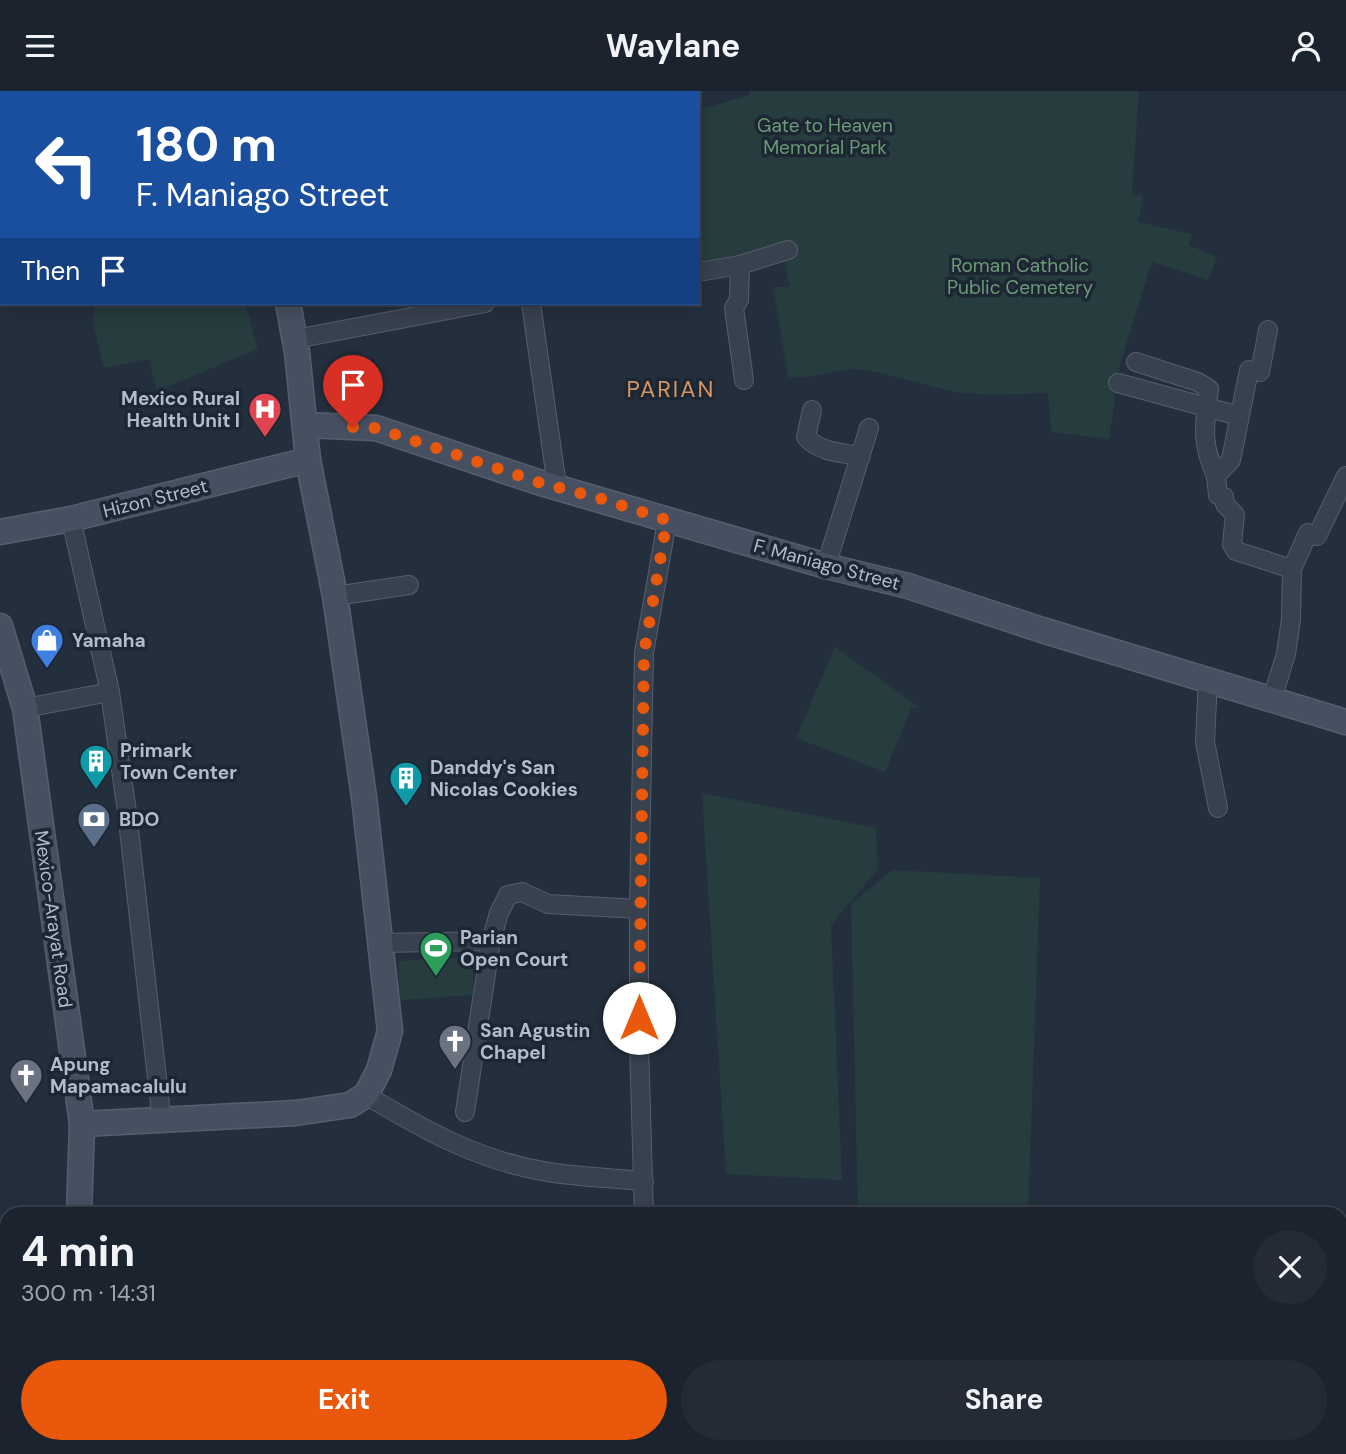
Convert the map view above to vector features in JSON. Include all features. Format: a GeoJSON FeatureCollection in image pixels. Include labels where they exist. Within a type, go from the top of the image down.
{"type":"FeatureCollection","features":[{"type":"Feature","properties":{"kind":"main road"},"geometry":{"type":"LineString","coordinates":[[82,1124],[162,1122],[328,1110],[350,1105],[366,1095],[379,1070],[390,1031],[365,797],[335,596],[308,460],[295,339],[288,305]]}},
{"type":"Feature","properties":{"kind":"main road","name":"F. Maniago Street"},"geometry":{"type":"LineString","coordinates":[[305,425],[376,428],[557,487],[908,586],[1042,630],[1346,722]]}},
{"type":"Feature","properties":{"kind":"main road","name":"Hizon Street"},"geometry":{"type":"LineString","coordinates":[[0,532],[71,519],[308,460]]}},
{"type":"Feature","properties":{"kind":"main road","name":"Mexico-Arayat Road"},"geometry":{"type":"LineString","coordinates":[[0,626],[25,708],[82,1124],[79,1207]]}},
{"type":"Feature","properties":{"kind":"street"},"geometry":{"type":"LineString","coordinates":[[700,272],[740,265],[788,250]]}},
{"type":"Feature","properties":{"kind":"street"},"geometry":{"type":"LineString","coordinates":[[740,265],[739,300],[734,308],[744,380]]}},
{"type":"Feature","properties":{"kind":"street"},"geometry":{"type":"LineString","coordinates":[[295,339],[474,305]]}},
{"type":"Feature","properties":{"kind":"street"},"geometry":{"type":"LineString","coordinates":[[531,305],[557,487]]}},
{"type":"Feature","properties":{"kind":"street"},"geometry":{"type":"LineString","coordinates":[[1216,476],[1231,460],[1249,370],[1260,372],[1268,330]]}},
{"type":"Feature","properties":{"kind":"street"},"geometry":{"type":"LineString","coordinates":[[1136,362],[1198,382],[1209,389],[1204,428],[1205,448],[1216,476],[1218,495],[1224,497],[1225,504],[1235,515],[1232,544],[1236,551],[1292,569]]}},
{"type":"Feature","properties":{"kind":"street"},"geometry":{"type":"LineString","coordinates":[[1118,383],[1239,416]]}},
{"type":"Feature","properties":{"kind":"street"},"geometry":{"type":"LineString","coordinates":[[812,410],[806,437],[812,444],[819,448],[861,456]]}},
{"type":"Feature","properties":{"kind":"street"},"geometry":{"type":"LineString","coordinates":[[826,565],[869,428]]}},
{"type":"Feature","properties":{"kind":"street"},"geometry":{"type":"LineString","coordinates":[[1272,699],[1286,654],[1291,619],[1292,569],[1308,533],[1317,536],[1346,476]]}},
{"type":"Feature","properties":{"kind":"street"},"geometry":{"type":"LineString","coordinates":[[71,519],[110,692],[162,1122]]}},
{"type":"Feature","properties":{"kind":"street"},"geometry":{"type":"LineString","coordinates":[[644,1207],[639,1045],[639,909],[644,653],[667,520]]}},
{"type":"Feature","properties":{"kind":"street"},"geometry":{"type":"LineString","coordinates":[[335,596],[409,585]]}},
{"type":"Feature","properties":{"kind":"street"},"geometry":{"type":"LineString","coordinates":[[1208,680],[1205,742],[1218,808]]}},
{"type":"Feature","properties":{"kind":"street"},"geometry":{"type":"LineString","coordinates":[[25,708],[110,692]]}},
{"type":"Feature","properties":{"kind":"street"},"geometry":{"type":"LineString","coordinates":[[465,1112],[491,940],[508,895],[522,893],[548,904],[639,909]]}},
{"type":"Feature","properties":{"kind":"street"},"geometry":{"type":"LineString","coordinates":[[380,943],[491,940]]}},
{"type":"Feature","properties":{"kind":"street"},"geometry":{"type":"LineString","coordinates":[[366,1095],[444,1140],[484,1155],[547,1172],[644,1181]]}},
{"type":"Feature","properties":{"kind":"green space","name":"Roman Catholic Public Cemetery"},"geometry":{"type":"Polygon","coordinates":[[[749,91],[1139,91],[1132,194],[1143,196],[1138,222],[1192,234],[1189,245],[1217,257],[1208,280],[1152,262],[1120,364],[1109,439],[1051,432],[1048,393],[971,394],[862,370],[788,377],[773,287],[789,287],[784,253],[700,269],[700,109],[750,95],[749,91]]]}},
{"type":"Feature","properties":{"kind":"green space"},"geometry":{"type":"Polygon","coordinates":[[[96,305],[246,305],[258,349],[157,391],[149,359],[104,368],[92,318],[96,305]]]}},
{"type":"Feature","properties":{"kind":"green space"},"geometry":{"type":"Polygon","coordinates":[[[835,647],[919,707],[911,708],[885,772],[796,738],[835,647]]]}},
{"type":"Feature","properties":{"kind":"green space"},"geometry":{"type":"Polygon","coordinates":[[[702,793],[876,828],[878,869],[831,925],[842,1180],[726,1174],[702,793]]]}},
{"type":"Feature","properties":{"kind":"green space"},"geometry":{"type":"Polygon","coordinates":[[[892,870],[1040,878],[1028,1207],[858,1207],[851,904],[892,870]]]}},
{"type":"Feature","properties":{"kind":"green space","name":"Parian Open Court"},"geometry":{"type":"Polygon","coordinates":[[[472,957],[474,995],[400,1000],[398,961],[472,957]]]}},
{"type":"Feature","properties":{"kind":"place","name":"Mexico Rural Health Unit I"},"geometry":{"type":"Point","coordinates":[265,439]}},
{"type":"Feature","properties":{"kind":"place","name":"Yamaha"},"geometry":{"type":"Point","coordinates":[47,670]}},
{"type":"Feature","properties":{"kind":"place","name":"Primark Town Center"},"geometry":{"type":"Point","coordinates":[96,791]}},
{"type":"Feature","properties":{"kind":"place","name":"Danddy's San Nicolas Cookies"},"geometry":{"type":"Point","coordinates":[406,808]}},
{"type":"Feature","properties":{"kind":"place","name":"BDO"},"geometry":{"type":"Point","coordinates":[94,849]}},
{"type":"Feature","properties":{"kind":"place","name":"Parian Open Court"},"geometry":{"type":"Point","coordinates":[436,978]}},
{"type":"Feature","properties":{"kind":"place","name":"San Agustin Chapel"},"geometry":{"type":"Point","coordinates":[455,1071]}},
{"type":"Feature","properties":{"kind":"place","name":"Apung Mapamacalulu"},"geometry":{"type":"Point","coordinates":[26,1105]}},
{"type":"Feature","properties":{"kind":"district","name":"PARIAN"},"geometry":{"type":"Point","coordinates":[671,389]}},
{"type":"Feature","properties":{"kind":"route"},"geometry":{"type":"LineString","coordinates":[[353,427],[376,428],[538,482],[667,520],[644,653],[639,1018]]}},
{"type":"Feature","properties":{"kind":"park label","name":"Gate to Heaven Memorial Park"},"geometry":{"type":"Point","coordinates":[825,136]}}]}
